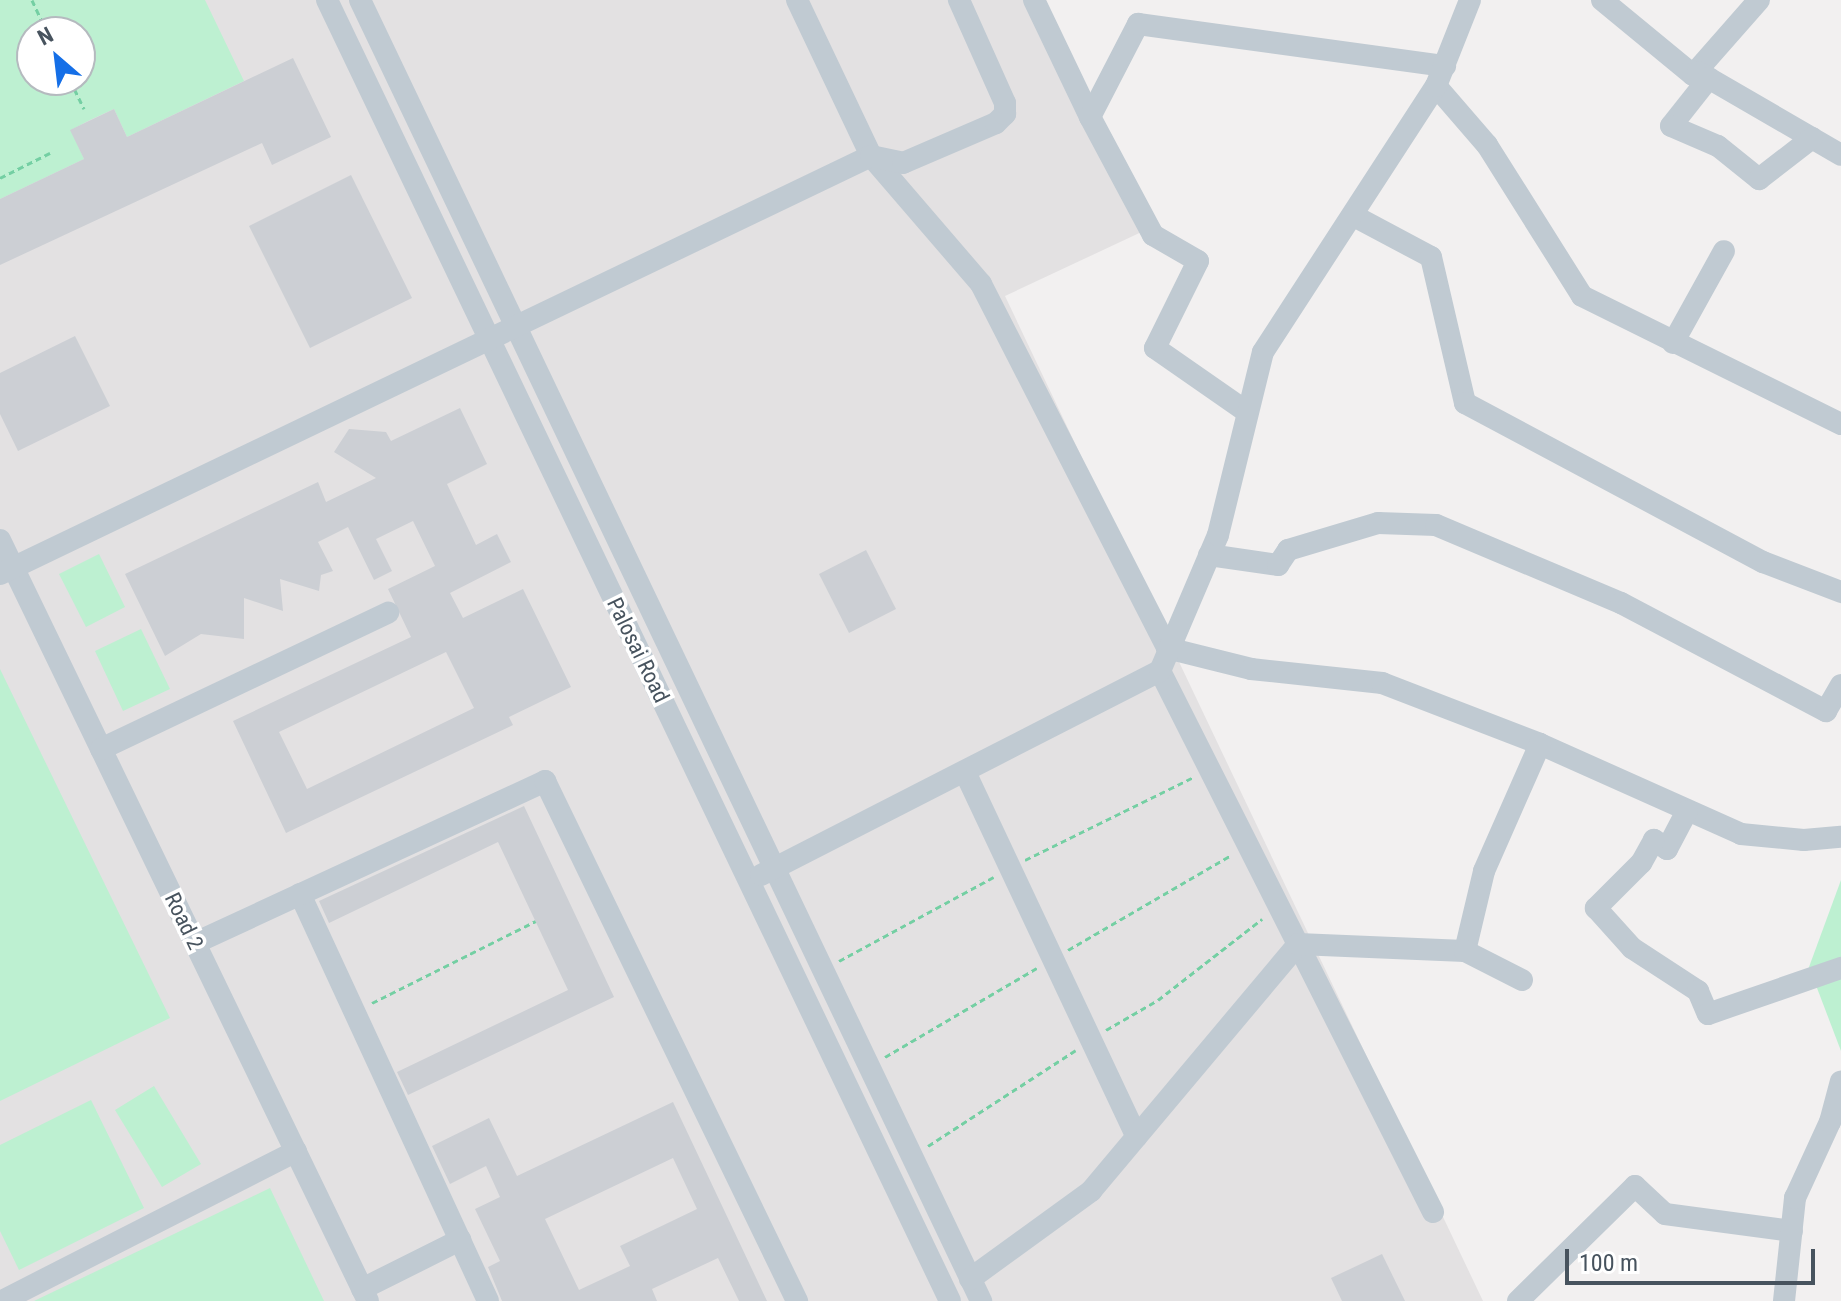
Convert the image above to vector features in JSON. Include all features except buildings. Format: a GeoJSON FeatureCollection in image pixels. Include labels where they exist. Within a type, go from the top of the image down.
{"type":"FeatureCollection","features":[{"type":"Feature","properties":{"kind":"street","name":"Palosai Road"},"geometry":{"type":"LineString","coordinates":[[327,0],[950,1301]]}},
{"type":"Feature","properties":{"kind":"street"},"geometry":{"type":"LineString","coordinates":[[360,0],[518,323],[773,870],[981,1301]]}},
{"type":"Feature","properties":{"kind":"street"},"geometry":{"type":"LineString","coordinates":[[797,0],[871,156],[981,284],[1167,648],[1251,669],[1382,683],[1540,744],[1741,834],[1804,840],[1841,837]]}},
{"type":"Feature","properties":{"kind":"street"},"geometry":{"type":"LineString","coordinates":[[7,570],[488,336],[871,156],[903,163],[996,123],[1005,114],[1005,103],[959,0]]}},
{"type":"Feature","properties":{"kind":"street"},"geometry":{"type":"LineString","coordinates":[[1034,0],[1090,117],[1153,235],[1198,261],[1155,348],[1247,412]]}},
{"type":"Feature","properties":{"kind":"street"},"geometry":{"type":"LineString","coordinates":[[1433,1212],[1160,671],[1167,648],[1209,555],[1263,352],[1354,216],[1440,76],[1470,0]]}},
{"type":"Feature","properties":{"kind":"street"},"geometry":{"type":"LineString","coordinates":[[1602,0],[1688,73],[1703,75],[1841,155]]}},
{"type":"Feature","properties":{"kind":"street"},"geometry":{"type":"LineString","coordinates":[[1759,0],[1703,75],[1671,126],[1718,146],[1759,179],[1812,138]]}},
{"type":"Feature","properties":{"kind":"street"},"geometry":{"type":"LineString","coordinates":[[1090,117],[1138,24],[1440,76],[1582,296],[1841,424]]}},
{"type":"Feature","properties":{"kind":"street"},"geometry":{"type":"LineString","coordinates":[[1354,216],[1431,257],[1465,403],[1763,562],[1841,592]]}},
{"type":"Feature","properties":{"kind":"street"},"geometry":{"type":"LineString","coordinates":[[1673,343],[1724,251]]}},
{"type":"Feature","properties":{"kind":"street"},"geometry":{"type":"LineString","coordinates":[[1209,555],[1278,565],[1288,550],[1378,523],[1436,525],[1621,603],[1826,711],[1841,685]]}},
{"type":"Feature","properties":{"kind":"street","name":"Road 2"},"geometry":{"type":"LineString","coordinates":[[0,540],[7,570],[101,749],[365,1295]]}},
{"type":"Feature","properties":{"kind":"street"},"geometry":{"type":"LineString","coordinates":[[101,749],[388,613]]}},
{"type":"Feature","properties":{"kind":"street"},"geometry":{"type":"LineString","coordinates":[[748,880],[1160,671]]}},
{"type":"Feature","properties":{"kind":"street"},"geometry":{"type":"LineString","coordinates":[[1465,951],[1484,871],[1540,744]]}},
{"type":"Feature","properties":{"kind":"street"},"geometry":{"type":"LineString","coordinates":[[965,772],[1137,1137]]}},
{"type":"Feature","properties":{"kind":"street"},"geometry":{"type":"LineString","coordinates":[[195,943],[545,781],[797,1301]]}},
{"type":"Feature","properties":{"kind":"street"},"geometry":{"type":"LineString","coordinates":[[1687,811],[1667,849],[1654,840],[1641,863],[1596,908],[1632,948],[1698,991],[1708,1014],[1841,968]]}},
{"type":"Feature","properties":{"kind":"street"},"geometry":{"type":"LineString","coordinates":[[300,894],[488,1301]]}},
{"type":"Feature","properties":{"kind":"street"},"geometry":{"type":"LineString","coordinates":[[1298,944],[1465,951],[1522,980]]}},
{"type":"Feature","properties":{"kind":"street"},"geometry":{"type":"LineString","coordinates":[[970,1279],[1091,1191],[1298,944]]}},
{"type":"Feature","properties":{"kind":"street"},"geometry":{"type":"LineString","coordinates":[[1784,1301],[1795,1198],[1836,1121],[1841,1081]]}},
{"type":"Feature","properties":{"kind":"street"},"geometry":{"type":"LineString","coordinates":[[2,1301],[296,1151]]}},
{"type":"Feature","properties":{"kind":"street"},"geometry":{"type":"LineString","coordinates":[[1518,1301],[1635,1186],[1665,1214],[1792,1231]]}},
{"type":"Feature","properties":{"kind":"street"},"geometry":{"type":"LineString","coordinates":[[900,1199],[926,1188]]}},
{"type":"Feature","properties":{"kind":"street"},"geometry":{"type":"LineString","coordinates":[[365,1295],[460,1240]]}},
{"type":"Feature","properties":{"kind":"path"},"geometry":{"type":"LineString","coordinates":[[78,96],[84,109]]}},
{"type":"Feature","properties":{"kind":"path"},"geometry":{"type":"LineString","coordinates":[[0,178],[50,153]]}},
{"type":"Feature","properties":{"kind":"path"},"geometry":{"type":"LineString","coordinates":[[354,1012],[536,921]]}},
{"type":"Feature","properties":{"kind":"shaded area"},"geometry":{"type":"Polygon","coordinates":[[[0,0],[1039,0],[1150,228],[1005,296],[1483,1301],[0,1301],[0,0]]]}},
{"type":"Feature","properties":{"kind":"green space"},"geometry":{"type":"Polygon","coordinates":[[[0,0],[205,0],[244,81],[127,137],[114,109],[90,120],[71,130],[84,159],[0,199],[0,0]]]}},
{"type":"Feature","properties":{"kind":"green space"},"geometry":{"type":"Polygon","coordinates":[[[99,554],[125,607],[86,627],[59,574],[99,554]]]}},
{"type":"Feature","properties":{"kind":"green space"},"geometry":{"type":"Polygon","coordinates":[[[141,629],[170,689],[123,711],[95,651],[141,629]]]}},
{"type":"Feature","properties":{"kind":"green space"},"geometry":{"type":"Polygon","coordinates":[[[0,669],[170,1018],[0,1101],[0,669]]]}},
{"type":"Feature","properties":{"kind":"green space"},"geometry":{"type":"Polygon","coordinates":[[[1841,880],[1841,1051],[1809,967],[1841,880]]]}},
{"type":"Feature","properties":{"kind":"green space"},"geometry":{"type":"Polygon","coordinates":[[[154,1086],[201,1164],[162,1187],[115,1110],[154,1086]]]}},
{"type":"Feature","properties":{"kind":"green space"},"geometry":{"type":"Polygon","coordinates":[[[91,1100],[144,1208],[19,1270],[0,1231],[0,1145],[91,1100]]]}},
{"type":"Feature","properties":{"kind":"green space"},"geometry":{"type":"Polygon","coordinates":[[[270,1188],[324,1301],[34,1301],[270,1188]]]}}]}
